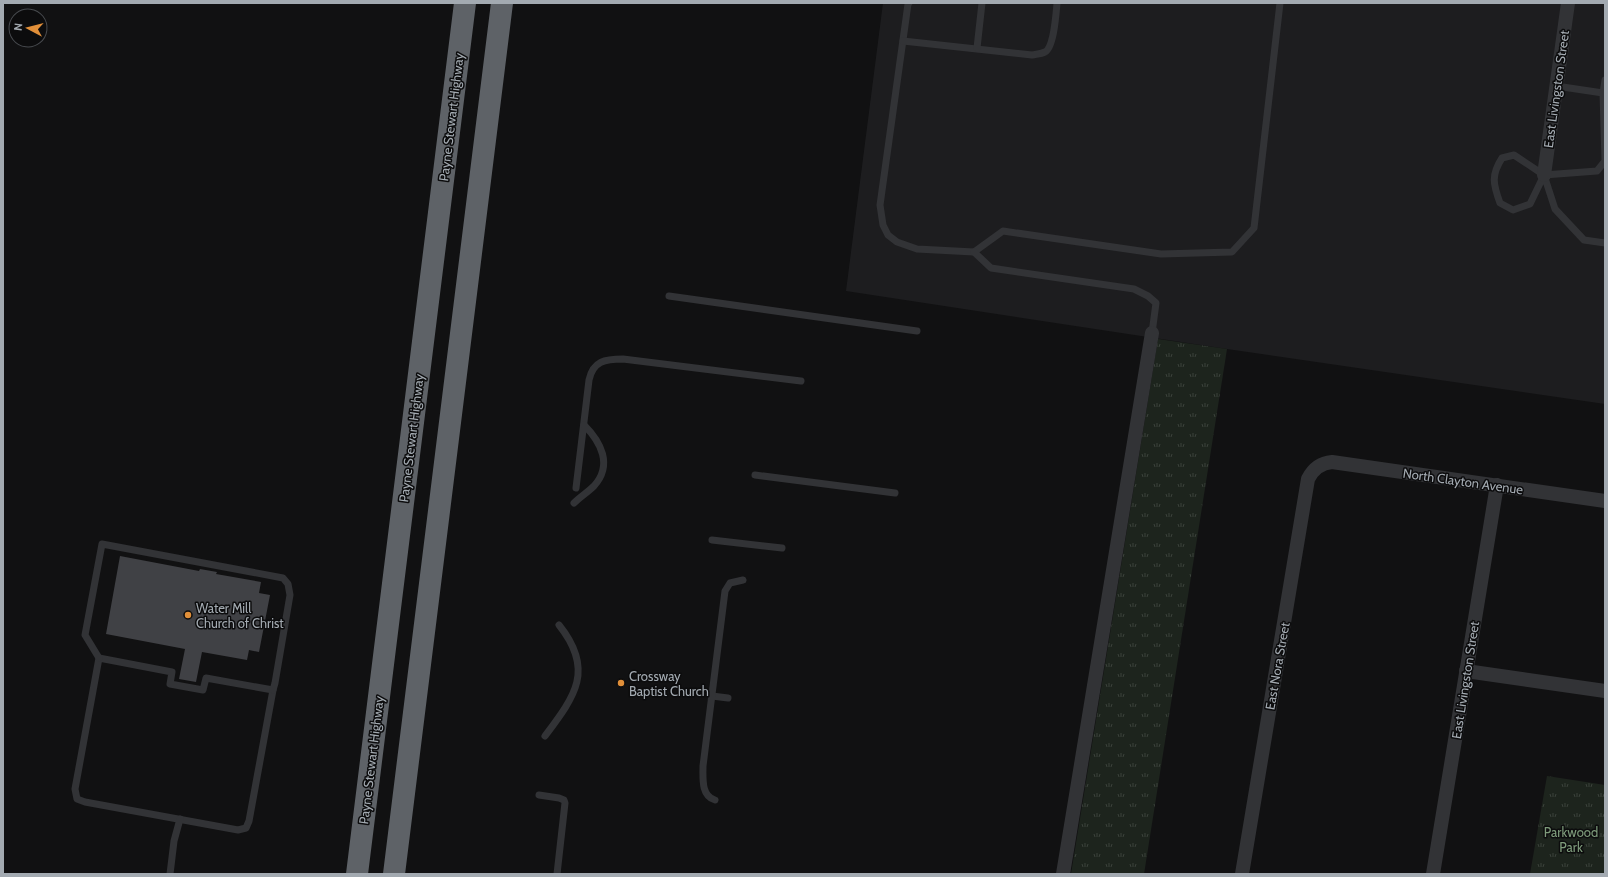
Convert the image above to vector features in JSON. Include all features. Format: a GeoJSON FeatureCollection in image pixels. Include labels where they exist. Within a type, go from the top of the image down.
{"type":"FeatureCollection","features":[{"type":"Feature","properties":{"kind":"highway","name":"Payne Stewart Highway"},"geometry":{"type":"LineString","coordinates":[[357,874],[465,3]]}},
{"type":"Feature","properties":{"kind":"highway"},"geometry":{"type":"LineString","coordinates":[[394,874],[502,3]]}},
{"type":"Feature","properties":{"kind":"street","name":"East Livingston Street"},"geometry":{"type":"LineString","coordinates":[[1544,175],[1568,3]]}},
{"type":"Feature","properties":{"kind":"street"},"geometry":{"type":"LineString","coordinates":[[1063,874],[1152,333]]}},
{"type":"Feature","properties":{"kind":"street","name":"North Clayton Avenue"},"geometry":{"type":"LineString","coordinates":[[1322,464],[1332,462],[1605,501]]}},
{"type":"Feature","properties":{"kind":"street","name":"East Nora Street"},"geometry":{"type":"LineString","coordinates":[[1242,874],[1308,479],[1313,471],[1322,464]]}},
{"type":"Feature","properties":{"kind":"street","name":"East Livingston Street"},"geometry":{"type":"LineString","coordinates":[[1433,874],[1497,485]]}},
{"type":"Feature","properties":{"kind":"street"},"geometry":{"type":"LineString","coordinates":[[1466,670],[1605,691]]}},
{"type":"Feature","properties":{"kind":"lane"},"geometry":{"type":"LineString","coordinates":[[909,3],[880,205],[883,225],[888,235],[897,242],[917,249],[974,252],[1003,231],[1161,254],[1232,252],[1254,228],[1280,3]]}},
{"type":"Feature","properties":{"kind":"lane"},"geometry":{"type":"LineString","coordinates":[[977,48],[982,3]]}},
{"type":"Feature","properties":{"kind":"lane"},"geometry":{"type":"LineString","coordinates":[[903,40],[1032,54],[1044,53],[1049,49],[1052,41],[1057,3]]}},
{"type":"Feature","properties":{"kind":"lane"},"geometry":{"type":"LineString","coordinates":[[1544,175],[1530,204],[1513,210],[1500,203],[1493,185],[1495,168],[1502,158],[1514,155],[1544,175],[1597,171],[1605,162],[1603,93],[1605,80]]}},
{"type":"Feature","properties":{"kind":"lane"},"geometry":{"type":"LineString","coordinates":[[1556,86],[1603,93]]}},
{"type":"Feature","properties":{"kind":"lane"},"geometry":{"type":"LineString","coordinates":[[1544,175],[1555,209],[1584,240],[1605,243]]}},
{"type":"Feature","properties":{"kind":"lane"},"geometry":{"type":"LineString","coordinates":[[974,252],[991,268],[1134,289],[1148,296],[1156,303],[1152,333]]}},
{"type":"Feature","properties":{"kind":"lane"},"geometry":{"type":"LineString","coordinates":[[669,296],[917,331]]}},
{"type":"Feature","properties":{"kind":"lane"},"geometry":{"type":"LineString","coordinates":[[576,488],[590,373],[596,365],[609,360],[623,359],[801,380]]}},
{"type":"Feature","properties":{"kind":"lane"},"geometry":{"type":"LineString","coordinates":[[574,502],[593,487],[598,481],[602,468],[603,460],[600,446],[593,434],[584,425]]}},
{"type":"Feature","properties":{"kind":"lane"},"geometry":{"type":"LineString","coordinates":[[755,475],[895,493]]}},
{"type":"Feature","properties":{"kind":"lane"},"geometry":{"type":"LineString","coordinates":[[712,540],[782,548]]}},
{"type":"Feature","properties":{"kind":"lane"},"geometry":{"type":"LineString","coordinates":[[102,544],[283,578],[288,584],[290,595],[248,826],[246,828],[238,830],[85,802],[77,799],[76,789],[99,658],[85,635],[102,544]]}},
{"type":"Feature","properties":{"kind":"lane"},"geometry":{"type":"LineString","coordinates":[[715,800],[708,796],[704,788],[703,779],[725,591],[730,582],[743,580]]}},
{"type":"Feature","properties":{"kind":"lane"},"geometry":{"type":"LineString","coordinates":[[546,736],[570,701],[575,691],[577,679],[578,667],[574,646],[570,638],[559,625]]}},
{"type":"Feature","properties":{"kind":"lane"},"geometry":{"type":"LineString","coordinates":[[99,658],[172,672],[180,672]]}},
{"type":"Feature","properties":{"kind":"lane"},"geometry":{"type":"LineString","coordinates":[[172,672],[170,684],[203,690],[206,678]]}},
{"type":"Feature","properties":{"kind":"lane"},"geometry":{"type":"LineString","coordinates":[[198,675],[206,678],[273,690]]}},
{"type":"Feature","properties":{"kind":"lane"},"geometry":{"type":"LineString","coordinates":[[712,696],[728,698]]}},
{"type":"Feature","properties":{"kind":"lane"},"geometry":{"type":"LineString","coordinates":[[538,795],[560,798],[564,800],[565,803],[557,874]]}},
{"type":"Feature","properties":{"kind":"lane"},"geometry":{"type":"LineString","coordinates":[[170,874],[174,841],[180,820]]}},
{"type":"Feature","properties":{"kind":"shaded area"},"geometry":{"type":"Polygon","coordinates":[[[883,3],[1605,3],[1605,404],[1227,349],[846,291],[883,3]]]}},
{"type":"Feature","properties":{"kind":"green space"},"geometry":{"type":"Polygon","coordinates":[[[1158,339],[1227,349],[1144,874],[1071,874],[1158,339]]]}},
{"type":"Feature","properties":{"kind":"green space","name":"Parkwood Park"},"geometry":{"type":"Polygon","coordinates":[[[1547,776],[1605,785],[1605,874],[1530,874],[1547,776]]]}},
{"type":"Feature","properties":{"kind":"building","name":"Water Mill Church of Christ"},"geometry":{"type":"Polygon","coordinates":[[[120,556],[199,571],[200,569],[217,572],[216,574],[261,582],[259,593],[270,595],[259,652],[249,650],[247,660],[202,652],[196,682],[179,679],[185,649],[106,634],[120,556]]]}},
{"type":"Feature","properties":{"kind":"place","name":"Water Mill Church of Christ"},"geometry":{"type":"Point","coordinates":[188,615]}},
{"type":"Feature","properties":{"kind":"place","name":"Crossway Baptist Church"},"geometry":{"type":"Point","coordinates":[621,683]}}]}
